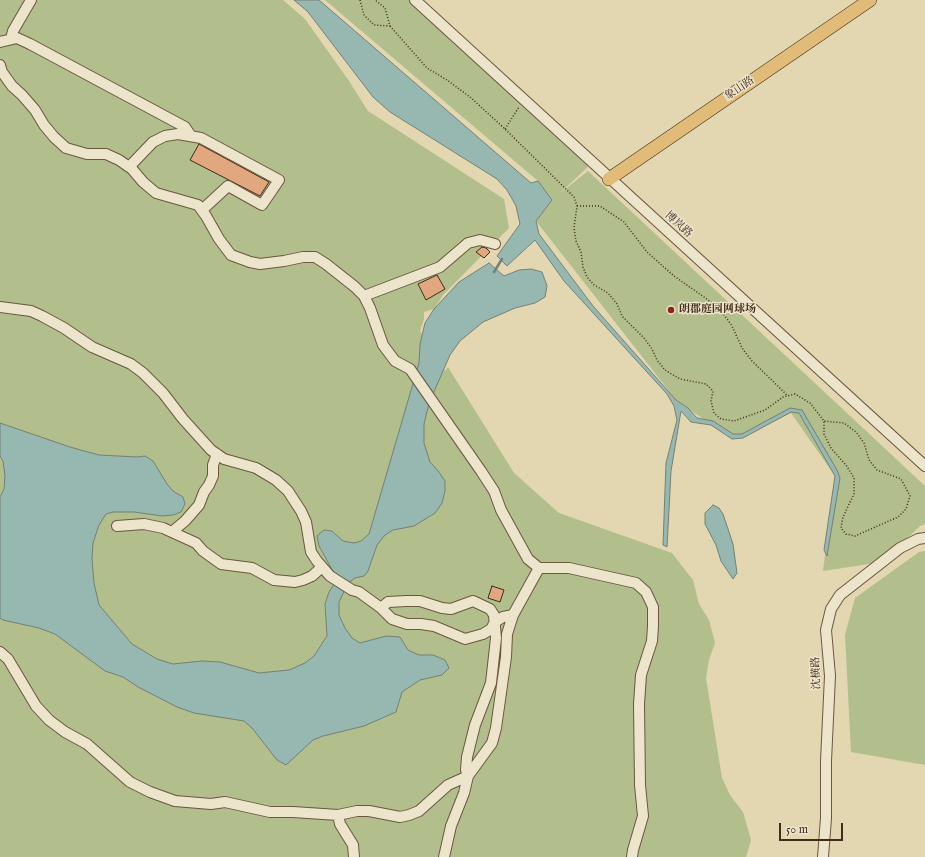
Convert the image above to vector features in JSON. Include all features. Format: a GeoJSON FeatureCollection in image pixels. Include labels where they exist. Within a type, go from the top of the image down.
{"type":"FeatureCollection","features":[{"type":"Feature","properties":{"kind":"main road","name":"象山路"},"geometry":{"type":"LineString","coordinates":[[609,179],[870,0]]}},
{"type":"Feature","properties":{"kind":"street"},"geometry":{"type":"LineString","coordinates":[[11,39],[13,31],[31,0]]}},
{"type":"Feature","properties":{"kind":"street","name":"博岚路"},"geometry":{"type":"LineString","coordinates":[[415,0],[609,179],[925,466]]}},
{"type":"Feature","properties":{"kind":"street"},"geometry":{"type":"LineString","coordinates":[[0,42],[18,38],[185,127],[191,136]]}},
{"type":"Feature","properties":{"kind":"street"},"geometry":{"type":"LineString","coordinates":[[0,65],[2,72],[12,86],[35,110],[44,125],[54,137],[66,148],[87,154],[106,154],[129,167],[156,193],[198,205],[219,239],[231,255],[260,264],[284,261],[303,256],[315,257],[350,283],[364,296],[370,308],[383,345],[395,361],[410,369],[494,491],[501,510],[528,560],[539,568],[569,568],[636,583],[646,592],[653,607],[652,641],[641,675],[639,704],[640,785],[643,816],[632,850],[632,857]]}},
{"type":"Feature","properties":{"kind":"street"},"geometry":{"type":"LineString","coordinates":[[129,167],[153,142],[165,136],[178,134],[201,138],[279,180],[262,205],[228,186],[202,210]]}},
{"type":"Feature","properties":{"kind":"street"},"geometry":{"type":"LineString","coordinates":[[364,296],[440,267],[468,243],[480,240],[496,244]]}},
{"type":"Feature","properties":{"kind":"street"},"geometry":{"type":"LineString","coordinates":[[0,307],[31,311],[42,316],[64,328],[92,348],[131,364],[143,373],[211,450],[224,458],[256,468],[276,480],[288,491],[306,522],[311,552],[322,567],[330,576],[352,590],[359,592],[392,618],[407,624],[434,626],[465,639],[483,634],[491,629],[495,622],[503,617],[513,615]]}},
{"type":"Feature","properties":{"kind":"street"},"geometry":{"type":"LineString","coordinates":[[173,531],[185,521],[199,505],[209,485],[217,454]]}},
{"type":"Feature","properties":{"kind":"street"},"geometry":{"type":"LineString","coordinates":[[117,526],[144,524],[173,531],[196,543],[221,564],[252,568],[274,580],[294,582],[303,580],[312,576],[322,567]]}},
{"type":"Feature","properties":{"kind":"street","name":"沈横路"},"geometry":{"type":"LineString","coordinates":[[823,857],[826,818],[826,761],[830,676],[826,630],[830,609],[840,595],[900,548],[918,539],[925,538]]}},
{"type":"Feature","properties":{"kind":"street"},"geometry":{"type":"LineString","coordinates":[[444,857],[451,826],[464,793],[468,776],[492,743],[496,728],[508,634],[513,615],[539,568]]}},
{"type":"Feature","properties":{"kind":"street"},"geometry":{"type":"LineString","coordinates":[[381,608],[388,602],[420,601],[450,609],[473,600],[490,609],[494,615],[496,638],[492,683],[475,725],[470,744],[466,770],[468,776]]}},
{"type":"Feature","properties":{"kind":"street"},"geometry":{"type":"LineString","coordinates":[[0,652],[8,660],[36,706],[49,720],[64,732],[87,744],[130,782],[143,789],[175,801],[211,804],[225,802],[270,812],[338,815],[357,810],[400,817],[410,816],[419,811],[448,785],[468,776]]}},
{"type":"Feature","properties":{"kind":"street"},"geometry":{"type":"LineString","coordinates":[[338,815],[340,824],[353,845],[354,857]]}},
{"type":"Feature","properties":{"kind":"path"},"geometry":{"type":"LineString","coordinates":[[360,0],[364,15],[374,25],[390,26]]}},
{"type":"Feature","properties":{"kind":"path"},"geometry":{"type":"LineString","coordinates":[[375,0],[385,8],[390,26],[427,68],[447,80],[470,97],[574,197],[577,206],[574,228],[576,241],[581,252],[583,267],[587,277],[594,285],[608,293],[617,304],[622,316],[644,338],[652,349],[657,360],[666,370],[680,379],[706,384],[713,391],[711,401],[714,412],[721,419],[734,422],[765,410],[783,397],[795,394],[810,403],[824,421],[824,434],[831,448],[846,465],[854,478],[854,494],[843,517],[841,528],[846,534],[855,536],[898,517],[906,510],[910,496],[901,479],[878,470],[869,460],[864,444],[856,432],[844,423],[824,421]]}},
{"type":"Feature","properties":{"kind":"path"},"geometry":{"type":"LineString","coordinates":[[505,129],[523,100]]}},
{"type":"Feature","properties":{"kind":"path"},"geometry":{"type":"LineString","coordinates":[[577,206],[600,206],[624,222],[647,252],[674,276],[720,309],[732,326],[742,348],[749,357],[788,396]]}},
{"type":"Feature","properties":{"kind":"green space"},"geometry":{"type":"Polygon","coordinates":[[[0,0],[283,0],[305,19],[349,81],[368,111],[504,199],[509,228],[443,295],[434,309],[424,312],[424,319],[420,331],[445,371],[448,367],[514,473],[559,513],[672,553],[693,580],[699,604],[709,620],[715,643],[709,660],[706,678],[722,778],[730,795],[743,812],[751,840],[746,857],[0,857],[0,0]]]}},
{"type":"Feature","properties":{"kind":"green space","name":"朗郡庭园网球场"},"geometry":{"type":"Polygon","coordinates":[[[325,0],[415,0],[592,163],[559,194],[588,171],[925,486],[925,524],[920,526],[882,562],[823,571],[835,476],[791,413],[763,427],[732,439],[676,400],[536,221],[552,200],[538,181],[325,0]]]}},
{"type":"Feature","properties":{"kind":"green space"},"geometry":{"type":"Polygon","coordinates":[[[925,551],[925,765],[851,752],[845,635],[855,598],[919,552],[925,551]]]}},
{"type":"Feature","properties":{"kind":"water"},"geometry":{"type":"Polygon","coordinates":[[[294,0],[319,0],[531,183],[538,181],[552,200],[536,221],[539,234],[593,306],[676,400],[688,408],[697,418],[713,421],[733,434],[742,434],[790,408],[802,410],[837,470],[840,478],[827,556],[824,550],[835,476],[799,413],[791,412],[743,438],[732,439],[711,425],[691,422],[681,411],[671,471],[667,547],[663,545],[666,463],[677,420],[674,406],[667,394],[564,281],[535,240],[507,266],[497,256],[520,224],[516,206],[507,190],[497,179],[390,112],[373,97],[308,12],[294,0]]]}},
{"type":"Feature","properties":{"kind":"water"},"geometry":{"type":"Polygon","coordinates":[[[489,263],[504,276],[519,270],[531,269],[542,272],[547,286],[545,297],[535,303],[515,308],[483,322],[460,341],[450,355],[429,403],[424,424],[424,443],[430,462],[445,481],[445,491],[442,503],[435,513],[414,526],[393,530],[385,535],[377,545],[368,571],[364,576],[355,578],[348,583],[339,602],[339,615],[345,628],[352,638],[360,643],[386,636],[400,637],[408,650],[419,655],[433,655],[445,660],[449,668],[442,675],[420,680],[402,692],[396,712],[364,726],[323,736],[313,740],[286,765],[277,760],[252,728],[244,721],[194,713],[177,707],[138,687],[123,677],[105,671],[55,634],[39,628],[0,618],[0,497],[4,489],[5,476],[3,461],[0,456],[0,423],[70,447],[99,455],[145,456],[153,461],[173,491],[183,497],[185,504],[181,512],[173,515],[162,516],[134,512],[113,512],[106,514],[99,525],[93,543],[92,559],[94,583],[99,605],[132,644],[157,659],[173,664],[202,661],[220,662],[259,673],[289,670],[305,663],[314,656],[327,636],[325,604],[329,592],[335,583],[334,573],[319,546],[317,536],[324,530],[332,531],[343,541],[354,543],[361,541],[369,534],[419,363],[420,344],[425,323],[434,309],[459,282],[489,263]]]}},
{"type":"Feature","properties":{"kind":"water"},"geometry":{"type":"Polygon","coordinates":[[[713,505],[719,508],[723,514],[733,544],[737,573],[733,579],[721,561],[716,545],[705,524],[705,513],[713,505]]]}},
{"type":"Feature","properties":{"kind":"building"},"geometry":{"type":"Polygon","coordinates":[[[199,144],[269,182],[260,196],[190,160],[199,144]]]}},
{"type":"Feature","properties":{"kind":"building"},"geometry":{"type":"Polygon","coordinates":[[[482,247],[486,248],[490,252],[484,258],[476,252],[482,247]]]}},
{"type":"Feature","properties":{"kind":"building"},"geometry":{"type":"Polygon","coordinates":[[[437,275],[445,289],[426,300],[418,284],[437,275]]]}},
{"type":"Feature","properties":{"kind":"building"},"geometry":{"type":"Polygon","coordinates":[[[492,586],[504,590],[500,602],[488,598],[492,586]]]}},
{"type":"Feature","properties":{"kind":"waterway"},"geometry":{"type":"LineString","coordinates":[[494,272],[502,259]]}},
{"type":"Feature","properties":{"kind":"place","name":"朗郡庭园网球场"},"geometry":{"type":"Point","coordinates":[671,310]}}]}
